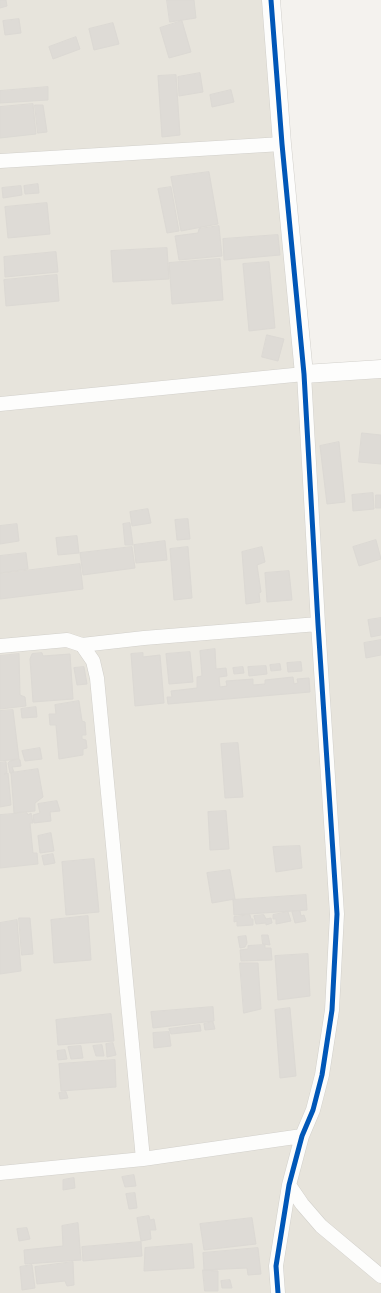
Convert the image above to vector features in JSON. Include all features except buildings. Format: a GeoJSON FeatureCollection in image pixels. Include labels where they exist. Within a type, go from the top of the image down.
{"type":"FeatureCollection","features":[{"type":"Feature","properties":{"kind":"street"},"geometry":{"type":"LineString","coordinates":[[271,0],[282,144],[304,374],[318,624],[337,914],[332,1010],[322,1075],[313,1110],[302,1136],[288,1185],[276,1266],[278,1293]]}},
{"type":"Feature","properties":{"kind":"street"},"geometry":{"type":"LineString","coordinates":[[0,161],[282,144]]}},
{"type":"Feature","properties":{"kind":"street"},"geometry":{"type":"LineString","coordinates":[[0,404],[304,374],[381,368]]}},
{"type":"Feature","properties":{"kind":"street"},"geometry":{"type":"LineString","coordinates":[[0,646],[67,640],[82,645],[144,638],[318,624]]}},
{"type":"Feature","properties":{"kind":"street"},"geometry":{"type":"LineString","coordinates":[[82,645],[94,661],[97,678],[144,1159]]}},
{"type":"Feature","properties":{"kind":"street"},"geometry":{"type":"LineString","coordinates":[[0,1173],[144,1159],[302,1136]]}},
{"type":"Feature","properties":{"kind":"street"},"geometry":{"type":"LineString","coordinates":[[288,1185],[321,1226],[381,1276]]}},
{"type":"Feature","properties":{"kind":"shaded area"},"geometry":{"type":"Polygon","coordinates":[[[0,0],[273,0],[304,374],[381,371],[381,1293],[0,1293],[0,0]]]}},
{"type":"Feature","properties":{"kind":"cycle path"},"geometry":{"type":"LineString","coordinates":[[271,0],[282,144],[304,374],[318,624],[337,914],[332,1010],[322,1075],[313,1110],[302,1136],[289,1185],[276,1266],[278,1293]]}}]}
